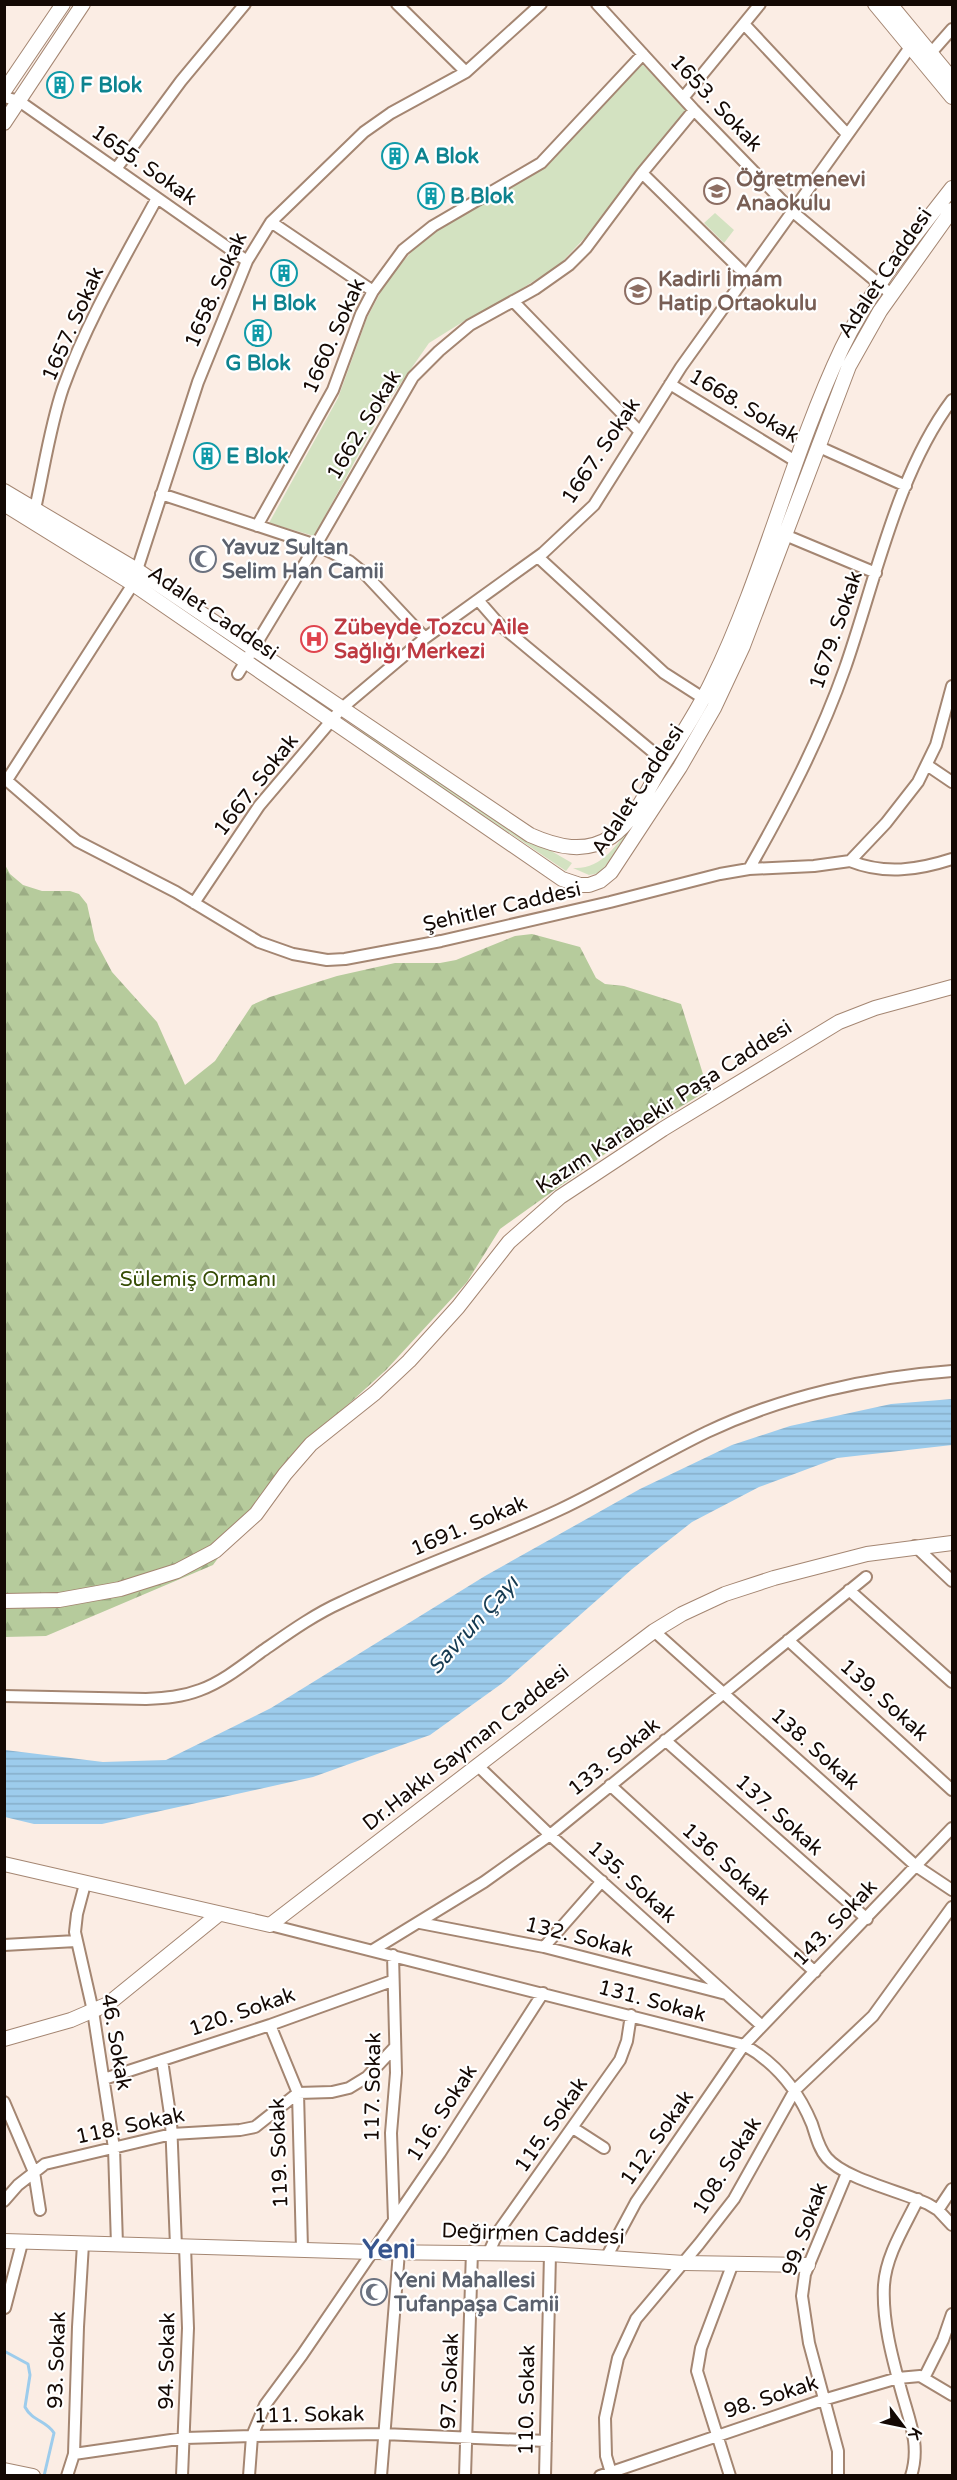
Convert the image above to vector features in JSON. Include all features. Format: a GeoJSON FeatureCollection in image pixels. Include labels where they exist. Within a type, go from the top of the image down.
{"type":"FeatureCollection","features":[{"type":"Feature","properties":{"kind":"street"},"geometry":{"type":"LineString","coordinates":[[4,91],[63,4]]}},
{"type":"Feature","properties":{"kind":"street"},"geometry":{"type":"LineString","coordinates":[[4,123],[83,4]]}},
{"type":"Feature","properties":{"kind":"street"},"geometry":{"type":"LineString","coordinates":[[116,169],[181,81],[245,4]]}},
{"type":"Feature","properties":{"kind":"street"},"geometry":{"type":"LineString","coordinates":[[397,4],[466,72]]}},
{"type":"Feature","properties":{"kind":"street","name":"1658. Sokak"},"geometry":{"type":"LineString","coordinates":[[137,570],[198,382],[247,261],[271,222],[336,156],[370,126],[466,72],[541,4]]}},
{"type":"Feature","properties":{"kind":"street","name":"1653. Sokak"},"geometry":{"type":"LineString","coordinates":[[597,4],[694,110],[793,212],[886,290]]}},
{"type":"Feature","properties":{"kind":"street"},"geometry":{"type":"LineString","coordinates":[[875,4],[952,97]]}},
{"type":"Feature","properties":{"kind":"street"},"geometry":{"type":"LineString","coordinates":[[890,4],[952,79]]}},
{"type":"Feature","properties":{"kind":"street"},"geometry":{"type":"LineString","coordinates":[[683,98],[759,5]]}},
{"type":"Feature","properties":{"kind":"street"},"geometry":{"type":"LineString","coordinates":[[744,24],[848,134]]}},
{"type":"Feature","properties":{"kind":"street"},"geometry":{"type":"LineString","coordinates":[[930,54],[952,29]]}},
{"type":"Feature","properties":{"kind":"street","name":"1667. Sokak"},"geometry":{"type":"LineString","coordinates":[[194,903],[259,806],[342,708],[424,638],[538,556],[594,505],[670,384],[911,46]]}},
{"type":"Feature","properties":{"kind":"street","name":"1660. Sokak"},"geometry":{"type":"LineString","coordinates":[[257,526],[333,390],[361,314],[373,291],[403,250],[433,226],[541,163],[643,54]]}},
{"type":"Feature","properties":{"kind":"street"},"geometry":{"type":"LineString","coordinates":[[4,97],[19,101]]}},
{"type":"Feature","properties":{"kind":"street","name":"1655. Sokak"},"geometry":{"type":"LineString","coordinates":[[19,101],[247,261]]}},
{"type":"Feature","properties":{"kind":"street","name":"1662. Sokak"},"geometry":{"type":"LineString","coordinates":[[238,674],[413,377],[470,325],[569,265],[586,248],[642,173],[694,110]]}},
{"type":"Feature","properties":{"kind":"street"},"geometry":{"type":"LineString","coordinates":[[642,173],[747,276]]}},
{"type":"Feature","properties":{"kind":"street"},"geometry":{"type":"LineString","coordinates":[[4,491],[137,570],[520,829],[542,840],[566,847],[574,848],[599,843],[620,830],[665,762],[703,698],[736,624],[843,346],[886,290],[952,188]]}},
{"type":"Feature","properties":{"kind":"street","name":"1657. Sokak"},"geometry":{"type":"LineString","coordinates":[[35,509],[63,390],[102,300],[157,198]]}},
{"type":"Feature","properties":{"kind":"street","name":"Adalet Caddesi"},"geometry":{"type":"LineString","coordinates":[[4,504],[133,584],[562,879],[580,885],[590,885],[600,881],[611,872],[680,767],[714,708],[744,646],[817,446],[849,366],[886,290],[952,210]]}},
{"type":"Feature","properties":{"kind":"street"},"geometry":{"type":"LineString","coordinates":[[271,222],[373,291]]}},
{"type":"Feature","properties":{"kind":"street"},"geometry":{"type":"LineString","coordinates":[[513,301],[640,432]]}},
{"type":"Feature","properties":{"kind":"street","name":"1668. Sokak"},"geometry":{"type":"LineString","coordinates":[[670,384],[798,462]]}},
{"type":"Feature","properties":{"kind":"street","name":"1679. Sokak"},"geometry":{"type":"LineString","coordinates":[[749,869],[817,741],[844,670],[906,486],[927,438],[952,400]]}},
{"type":"Feature","properties":{"kind":"street"},"geometry":{"type":"LineString","coordinates":[[817,446],[906,486]]}},
{"type":"Feature","properties":{"kind":"street"},"geometry":{"type":"LineString","coordinates":[[161,494],[316,545],[349,561],[365,574],[424,638]]}},
{"type":"Feature","properties":{"kind":"street"},"geometry":{"type":"LineString","coordinates":[[785,535],[876,573]]}},
{"type":"Feature","properties":{"kind":"street"},"geometry":{"type":"LineString","coordinates":[[538,556],[664,673],[703,698]]}},
{"type":"Feature","properties":{"kind":"street"},"geometry":{"type":"LineString","coordinates":[[6,779],[133,584]]}},
{"type":"Feature","properties":{"kind":"street"},"geometry":{"type":"LineString","coordinates":[[478,600],[498,624],[665,762]]}},
{"type":"Feature","properties":{"kind":"street"},"geometry":{"type":"LineString","coordinates":[[952,686],[942,726],[927,765],[903,803],[850,861],[870,869],[902,870],[929,866],[952,859]]}},
{"type":"Feature","properties":{"kind":"street"},"geometry":{"type":"LineString","coordinates":[[927,765],[952,782]]}},
{"type":"Feature","properties":{"kind":"street","name":"Şehitler Caddesi"},"geometry":{"type":"LineString","coordinates":[[6,779],[77,841],[194,903],[240,932],[274,949],[327,960],[345,959],[441,941],[610,902],[693,879],[749,869],[850,861]]}},
{"type":"Feature","properties":{"kind":"street","name":"Kazım Karabekir Paşa Caddesi"},"geometry":{"type":"LineString","coordinates":[[4,1601],[59,1600],[120,1589],[177,1571],[215,1551],[256,1514],[285,1474],[311,1444],[375,1393],[409,1361],[458,1307],[509,1242],[560,1197],[672,1123],[839,1022],[875,1008],[952,987]]}},
{"type":"Feature","properties":{"kind":"street","name":"1691. Sokak"},"geometry":{"type":"LineString","coordinates":[[4,1696],[146,1699],[175,1696],[200,1690],[225,1678],[300,1625],[340,1602],[561,1509],[734,1420],[770,1407],[865,1383],[952,1371]]}},
{"type":"Feature","properties":{"kind":"street","name":"Dr.Hakkı Sayman Caddesi"},"geometry":{"type":"LineString","coordinates":[[270,1925],[654,1631],[703,1603],[774,1578],[867,1554],[952,1542]]}},
{"type":"Feature","properties":{"kind":"street"},"geometry":{"type":"LineString","coordinates":[[915,1546],[952,1581]]}},
{"type":"Feature","properties":{"kind":"street","name":"133. Sokak"},"geometry":{"type":"LineString","coordinates":[[373,1950],[484,1882],[550,1835],[866,1577]]}},
{"type":"Feature","properties":{"kind":"street"},"geometry":{"type":"LineString","coordinates":[[849,1590],[952,1682]]}},
{"type":"Feature","properties":{"kind":"street","name":"138. Sokak"},"geometry":{"type":"LineString","coordinates":[[654,1631],[916,1866],[952,1890]]}},
{"type":"Feature","properties":{"kind":"street","name":"139. Sokak"},"geometry":{"type":"LineString","coordinates":[[789,1640],[952,1790]]}},
{"type":"Feature","properties":{"kind":"street","name":"137. Sokak"},"geometry":{"type":"LineString","coordinates":[[665,1740],[867,1919]]}},
{"type":"Feature","properties":{"kind":"street","name":"135. Sokak"},"geometry":{"type":"LineString","coordinates":[[477,1766],[762,2026]]}},
{"type":"Feature","properties":{"kind":"street","name":"136. Sokak"},"geometry":{"type":"LineString","coordinates":[[610,1785],[815,1972]]}},
{"type":"Feature","properties":{"kind":"street","name":"143. Sokak"},"geometry":{"type":"LineString","coordinates":[[744,2045],[952,1828]]}},
{"type":"Feature","properties":{"kind":"street"},"geometry":{"type":"LineString","coordinates":[[4,1864],[270,1925]]}},
{"type":"Feature","properties":{"kind":"street"},"geometry":{"type":"LineString","coordinates":[[544,1947],[602,1881]]}},
{"type":"Feature","properties":{"kind":"street","name":"46. Sokak"},"geometry":{"type":"LineString","coordinates":[[85,1884],[75,1923],[76,1941],[93,2011],[114,2148],[117,2245]]}},
{"type":"Feature","properties":{"kind":"street","name":"108. Sokak"},"geometry":{"type":"LineString","coordinates":[[607,2474],[605,2418],[618,2358],[636,2319],[734,2199],[795,2090],[873,2016],[952,1907]]}},
{"type":"Feature","properties":{"kind":"street"},"geometry":{"type":"LineString","coordinates":[[4,2039],[71,2020],[118,1997],[219,1914]]}},
{"type":"Feature","properties":{"kind":"street","name":"132. Sokak"},"geometry":{"type":"LineString","coordinates":[[420,1923],[544,1947],[727,1994]]}},
{"type":"Feature","properties":{"kind":"street","name":"131. Sokak"},"geometry":{"type":"LineString","coordinates":[[270,1925],[744,2045],[766,2060],[795,2090],[821,2149],[833,2164],[847,2173],[918,2199],[938,2210],[952,2225]]}},
{"type":"Feature","properties":{"kind":"street"},"geometry":{"type":"LineString","coordinates":[[4,1946],[76,1941]]}},
{"type":"Feature","properties":{"kind":"street","name":"117. Sokak"},"geometry":{"type":"LineString","coordinates":[[393,1955],[396,2085],[391,2133],[394,2220]]}},
{"type":"Feature","properties":{"kind":"street","name":"120. Sokak"},"geometry":{"type":"LineString","coordinates":[[104,2079],[270,2025],[393,1981]]}},
{"type":"Feature","properties":{"kind":"street","name":"116. Sokak"},"geometry":{"type":"LineString","coordinates":[[249,2475],[252,2436],[265,2405],[467,2112],[543,1993]]}},
{"type":"Feature","properties":{"kind":"street","name":"115. Sokak"},"geometry":{"type":"LineString","coordinates":[[489,2252],[498,2232],[620,2060],[627,2041],[631,2015]]}},
{"type":"Feature","properties":{"kind":"street","name":"119. Sokak"},"geometry":{"type":"LineString","coordinates":[[270,2025],[298,2093],[302,2249]]}},
{"type":"Feature","properties":{"kind":"street","name":"112. Sokak"},"geometry":{"type":"LineString","coordinates":[[608,2256],[636,2202],[744,2045]]}},
{"type":"Feature","properties":{"kind":"street"},"geometry":{"type":"LineString","coordinates":[[298,2093],[332,2092],[349,2088],[367,2077],[394,2048]]}},
{"type":"Feature","properties":{"kind":"street","name":"94. Sokak"},"geometry":{"type":"LineString","coordinates":[[162,2060],[172,2134],[188,2328],[182,2475]]}},
{"type":"Feature","properties":{"kind":"street","name":"118. Sokak"},"geometry":{"type":"LineString","coordinates":[[4,2201],[18,2185],[45,2164],[172,2134],[255,2127],[298,2093]]}},
{"type":"Feature","properties":{"kind":"street"},"geometry":{"type":"LineString","coordinates":[[4,2102],[34,2172],[40,2210]]}},
{"type":"Feature","properties":{"kind":"street"},"geometry":{"type":"LineString","coordinates":[[573,2128],[604,2148]]}},
{"type":"Feature","properties":{"kind":"street","name":"99. Sokak"},"geometry":{"type":"LineString","coordinates":[[838,2475],[838,2451],[823,2400],[803,2312],[803,2285],[808,2265],[847,2173]]}},
{"type":"Feature","properties":{"kind":"street"},"geometry":{"type":"LineString","coordinates":[[938,2210],[952,2189]]}},
{"type":"Feature","properties":{"kind":"street"},"geometry":{"type":"LineString","coordinates":[[911,2475],[915,2461],[914,2431],[898,2378],[888,2332],[884,2285],[895,2247],[918,2199]]}},
{"type":"Feature","properties":{"kind":"street","name":"Değirmen Caddesi"},"geometry":{"type":"LineString","coordinates":[[4,2241],[372,2252],[489,2252],[608,2256],[684,2262],[808,2265]]}},
{"type":"Feature","properties":{"kind":"street"},"geometry":{"type":"LineString","coordinates":[[5,2308],[22,2243]]}},
{"type":"Feature","properties":{"kind":"street","name":"93. Sokak"},"geometry":{"type":"LineString","coordinates":[[67,2475],[74,2454],[83,2244]]}},
{"type":"Feature","properties":{"kind":"street"},"geometry":{"type":"LineString","coordinates":[[381,2475],[399,2252]]}},
{"type":"Feature","properties":{"kind":"street","name":"97. Sokak"},"geometry":{"type":"LineString","coordinates":[[465,2475],[468,2438],[472,2252]]}},
{"type":"Feature","properties":{"kind":"street","name":"110. Sokak"},"geometry":{"type":"LineString","coordinates":[[545,2475],[550,2254]]}},
{"type":"Feature","properties":{"kind":"street"},"geometry":{"type":"LineString","coordinates":[[730,2475],[699,2385],[697,2371],[698,2360],[733,2263]]}},
{"type":"Feature","properties":{"kind":"street"},"geometry":{"type":"LineString","coordinates":[[952,2314],[943,2340],[924,2378],[952,2395]]}},
{"type":"Feature","properties":{"kind":"street","name":"98. Sokak"},"geometry":{"type":"LineString","coordinates":[[607,2474],[823,2400],[898,2378],[913,2376],[924,2378]]}},
{"type":"Feature","properties":{"kind":"street","name":"111. Sokak"},"geometry":{"type":"LineString","coordinates":[[74,2454],[185,2438],[252,2436],[383,2434],[546,2441]]}},
{"type":"Feature","properties":{"kind":"street"},"geometry":{"type":"LineString","coordinates":[[4,2470],[33,2475]]}},
{"type":"Feature","properties":{"kind":"green space"},"geometry":{"type":"Polygon","coordinates":[[[642,64],[687,110],[594,228],[559,265],[429,343],[385,406],[314,536],[269,523],[338,398],[367,318],[387,280],[414,249],[453,219],[547,166],[642,64]]]}},
{"type":"Feature","properties":{"kind":"green space"},"geometry":{"type":"Polygon","coordinates":[[[715,213],[734,230],[724,243],[704,223],[715,213]]]}},
{"type":"Feature","properties":{"kind":"green space"},"geometry":{"type":"Polygon","coordinates":[[[796,484],[798,485],[748,618],[713,696],[689,741],[646,809],[600,873],[589,875],[573,868],[592,865],[607,855],[632,824],[760,580],[796,484]]]}},
{"type":"Feature","properties":{"kind":"green space"},"geometry":{"type":"Polygon","coordinates":[[[361,729],[496,819],[572,863],[566,871],[360,732],[361,729]]]}},
{"type":"Feature","properties":{"kind":"green space","name":"Sülemiş Ormanı"},"geometry":{"type":"Polygon","coordinates":[[[4,863],[10,874],[23,885],[42,891],[70,891],[79,894],[87,904],[95,940],[112,972],[157,1022],[185,1085],[215,1061],[252,1005],[270,997],[337,976],[395,963],[440,963],[456,960],[515,936],[532,934],[580,947],[596,978],[605,984],[624,986],[681,1004],[708,1090],[612,1149],[500,1229],[467,1282],[386,1370],[297,1451],[213,1565],[46,1636],[5,1637],[4,863]]]}},
{"type":"Feature","properties":{"kind":"water","name":"Savrun Çayı"},"geometry":{"type":"Polygon","coordinates":[[[952,1399],[952,1445],[837,1458],[759,1487],[692,1522],[631,1570],[504,1682],[430,1735],[313,1777],[102,1824],[34,1824],[5,1817],[5,1750],[103,1762],[166,1760],[271,1708],[485,1576],[640,1489],[732,1445],[790,1426],[891,1404],[952,1399]]]}},
{"type":"Feature","properties":{"kind":"waterway"},"geometry":{"type":"LineString","coordinates":[[4,2351],[28,2364],[30,2375],[25,2407],[54,2433],[44,2476]]}},
{"type":"Feature","properties":{"kind":"place","name":"F Blok"},"geometry":{"type":"Point","coordinates":[60,85]}},
{"type":"Feature","properties":{"kind":"place","name":"A Blok"},"geometry":{"type":"Point","coordinates":[395,156]}},
{"type":"Feature","properties":{"kind":"place","name":"Öğretmenevi Anaokulu"},"geometry":{"type":"Point","coordinates":[717,191]}},
{"type":"Feature","properties":{"kind":"place","name":"B Blok"},"geometry":{"type":"Point","coordinates":[431,196]}},
{"type":"Feature","properties":{"kind":"place","name":"H Blok"},"geometry":{"type":"Point","coordinates":[284,273]}},
{"type":"Feature","properties":{"kind":"place","name":"Kadirli İmam Hatip Ortaokulu"},"geometry":{"type":"Point","coordinates":[638,291]}},
{"type":"Feature","properties":{"kind":"place","name":"G Blok"},"geometry":{"type":"Point","coordinates":[258,333]}},
{"type":"Feature","properties":{"kind":"place","name":"E Blok"},"geometry":{"type":"Point","coordinates":[207,456]}},
{"type":"Feature","properties":{"kind":"place","name":"Yavuz Sultan Selim Han Camii"},"geometry":{"type":"Point","coordinates":[203,559]}},
{"type":"Feature","properties":{"kind":"place","name":"Zübeyde Tozcu Aile Sağlığı Merkezi"},"geometry":{"type":"Point","coordinates":[314,639]}},
{"type":"Feature","properties":{"kind":"place","name":"Yeni Mahallesi Tufanpaşa Camii"},"geometry":{"type":"Point","coordinates":[374,2292]}},
{"type":"Feature","properties":{"kind":"district","name":"Yeni"},"geometry":{"type":"Point","coordinates":[389,2249]}}]}
